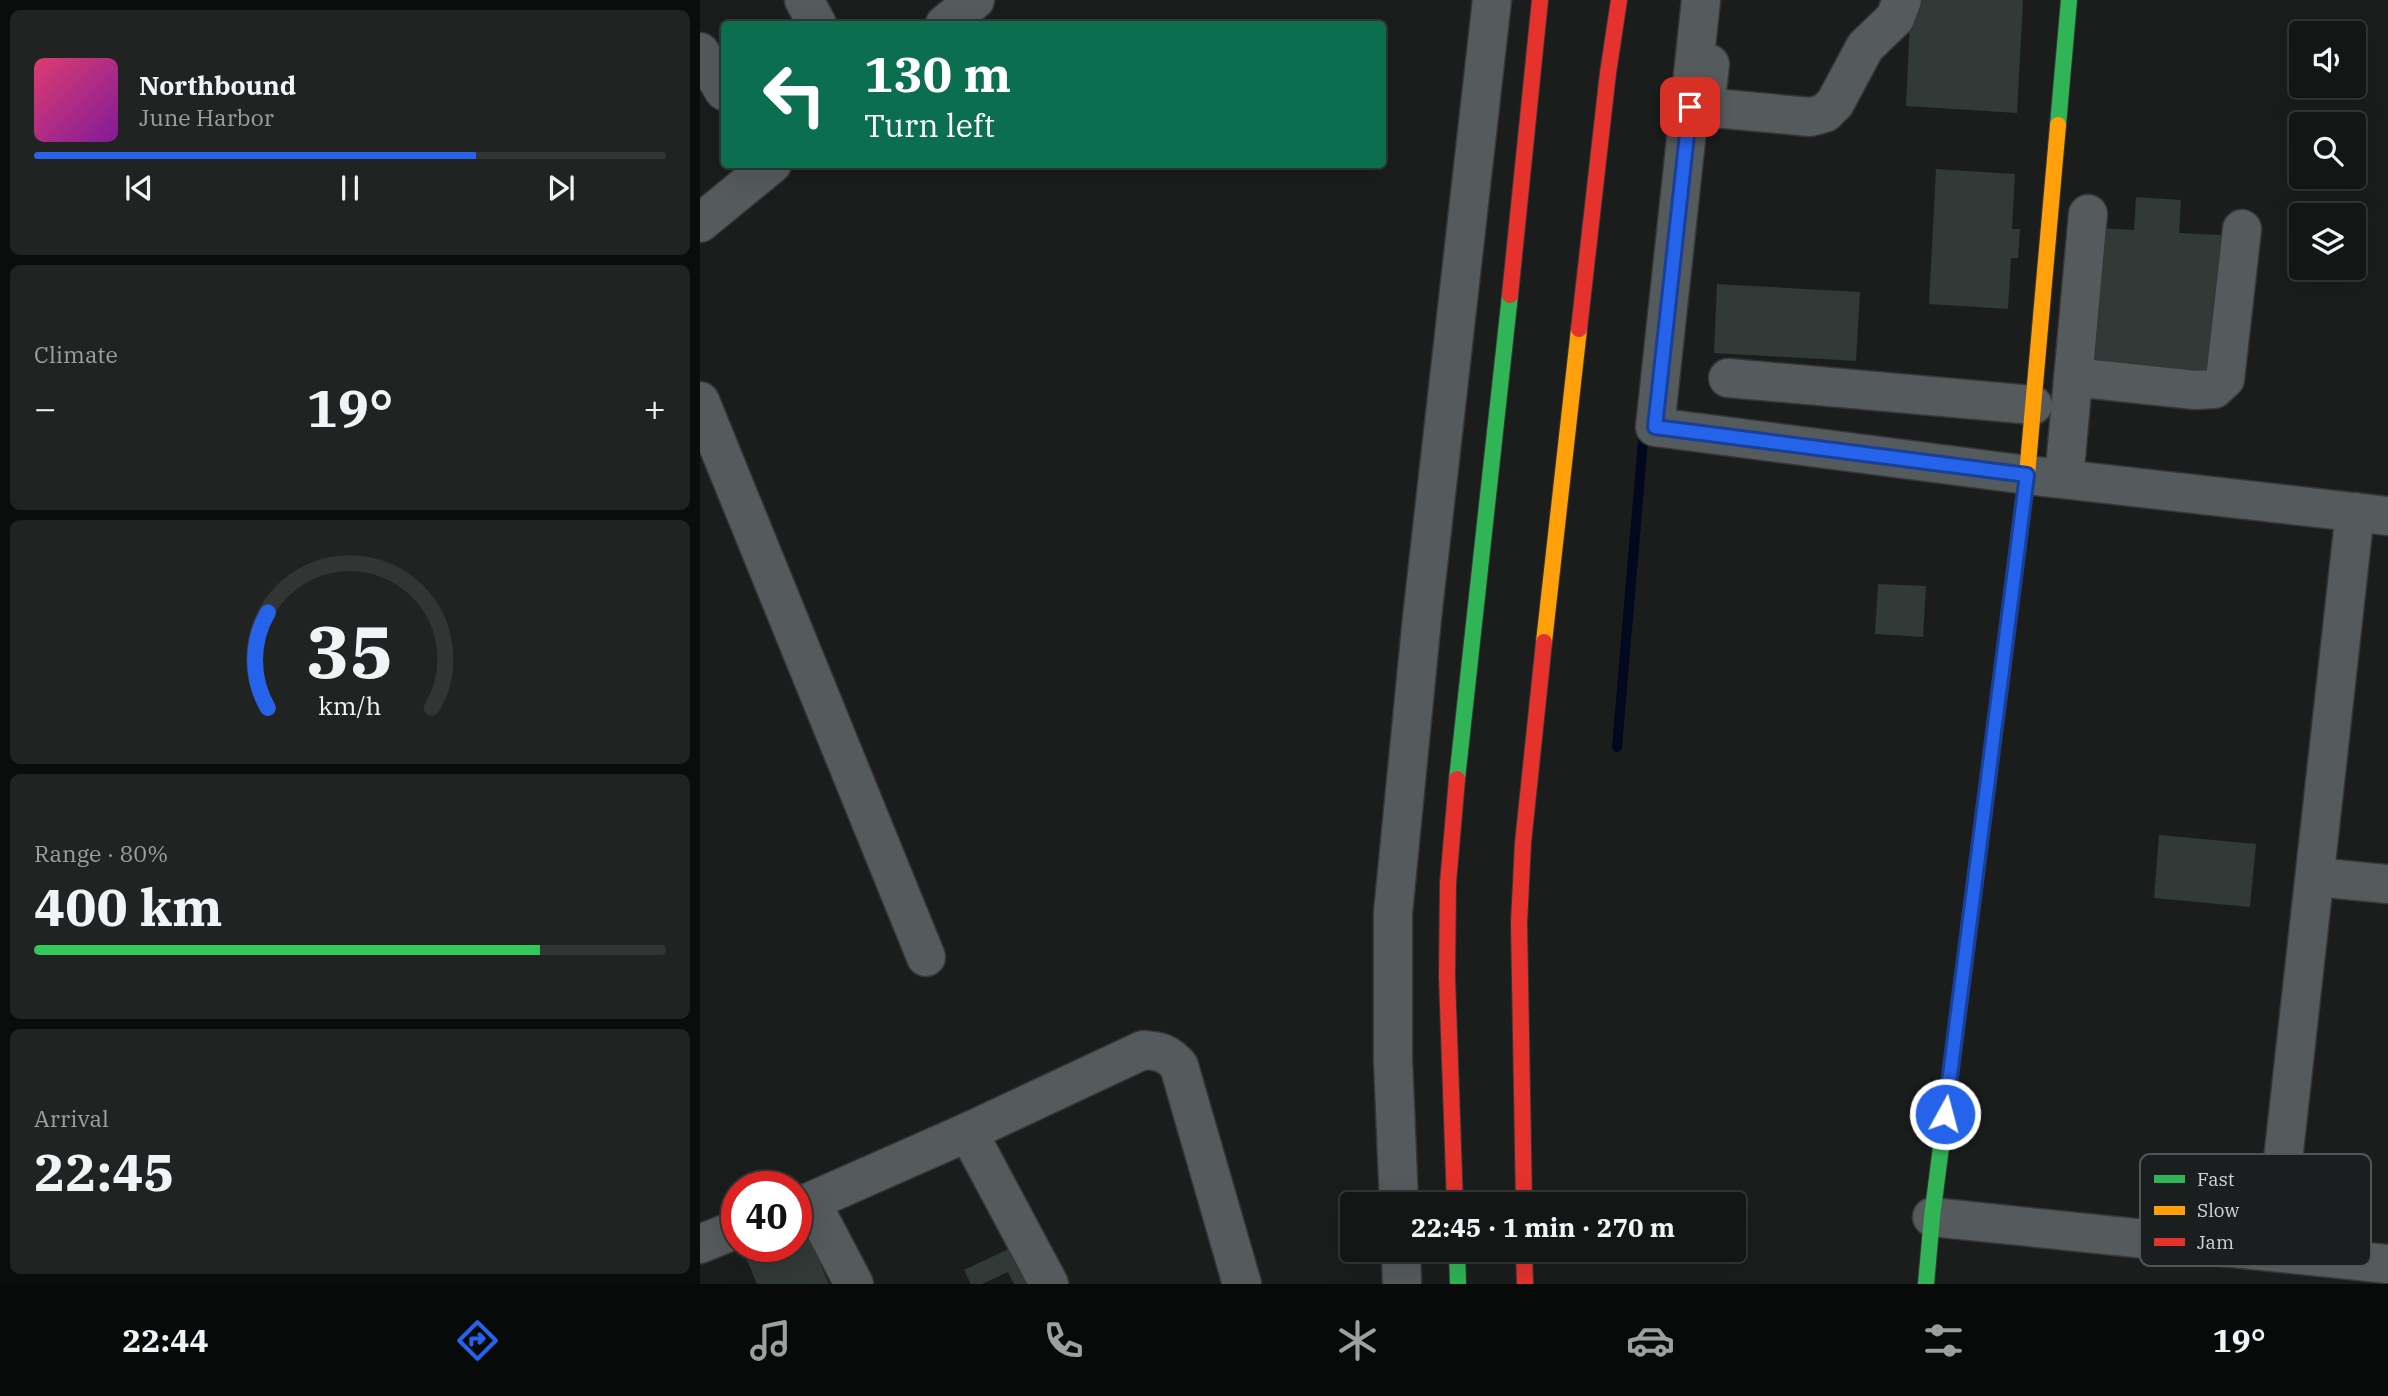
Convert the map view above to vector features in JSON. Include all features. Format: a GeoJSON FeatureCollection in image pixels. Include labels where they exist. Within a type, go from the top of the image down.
{"type":"FeatureCollection","features":[{"type":"Feature","properties":{"kind":"main road"},"geometry":{"type":"LineString","coordinates":[[1455,1192],[1447,977],[1448,883],[1460,740],[1540,0]]}},
{"type":"Feature","properties":{"kind":"main road"},"geometry":{"type":"LineString","coordinates":[[1524,1192],[1518,923],[1522,844],[1570,397],[1619,0]]}},
{"type":"Feature","properties":{"kind":"main road"},"geometry":{"type":"LineString","coordinates":[[1926,1284],[1932,1217],[2027,475],[2069,0]]}},
{"type":"Feature","properties":{"kind":"main road"},"geometry":{"type":"LineString","coordinates":[[1457,1262],[1458,1284]]}},
{"type":"Feature","properties":{"kind":"main road"},"geometry":{"type":"LineString","coordinates":[[1524,1262],[1525,1284]]}},
{"type":"Feature","properties":{"kind":"street"},"geometry":{"type":"LineString","coordinates":[[804,0],[815,21]]}},
{"type":"Feature","properties":{"kind":"street"},"geometry":{"type":"LineString","coordinates":[[1398,1192],[1393,1060],[1393,914],[1424,605],[1492,0]]}},
{"type":"Feature","properties":{"kind":"street"},"geometry":{"type":"LineString","coordinates":[[1701,0],[1655,427],[2064,480],[2372,514],[2315,877],[2284,1154]]}},
{"type":"Feature","properties":{"kind":"street"},"geometry":{"type":"LineString","coordinates":[[1718,0],[1706,100],[1709,105],[1714,108],[1810,117],[1825,113],[1835,103],[1865,47],[1895,18],[1902,0]]}},
{"type":"Feature","properties":{"kind":"street"},"geometry":{"type":"LineString","coordinates":[[700,52],[721,86]]}},
{"type":"Feature","properties":{"kind":"street"},"geometry":{"type":"LineString","coordinates":[[700,223],[767,168]]}},
{"type":"Feature","properties":{"kind":"street"},"geometry":{"type":"LineString","coordinates":[[2064,480],[2088,214]]}},
{"type":"Feature","properties":{"kind":"street"},"geometry":{"type":"LineString","coordinates":[[2073,377],[2195,390],[2214,389],[2225,379],[2242,229]]}},
{"type":"Feature","properties":{"kind":"street"},"geometry":{"type":"LineString","coordinates":[[1728,378],[2033,405]]}},
{"type":"Feature","properties":{"kind":"street"},"geometry":{"type":"LineString","coordinates":[[700,401],[926,957]]}},
{"type":"Feature","properties":{"kind":"street"},"geometry":{"type":"LineString","coordinates":[[2315,877],[2388,884]]}},
{"type":"Feature","properties":{"kind":"street"},"geometry":{"type":"LineString","coordinates":[[812,1201],[1143,1050],[1159,1051],[1170,1055],[1179,1066],[1242,1284]]}},
{"type":"Feature","properties":{"kind":"street"},"geometry":{"type":"LineString","coordinates":[[968,1132],[1049,1284]]}},
{"type":"Feature","properties":{"kind":"street"},"geometry":{"type":"LineString","coordinates":[[1932,1217],[2140,1238]]}},
{"type":"Feature","properties":{"kind":"street"},"geometry":{"type":"LineString","coordinates":[[812,1218],[854,1284]]}},
{"type":"Feature","properties":{"kind":"street"},"geometry":{"type":"LineString","coordinates":[[700,1244],[721,1235]]}},
{"type":"Feature","properties":{"kind":"street"},"geometry":{"type":"LineString","coordinates":[[1401,1262],[1402,1284]]}},
{"type":"Feature","properties":{"kind":"building"},"geometry":{"type":"Polygon","coordinates":[[[1911,0],[2023,0],[2017,113],[1906,106],[1911,0]]]}},
{"type":"Feature","properties":{"kind":"building"},"geometry":{"type":"Polygon","coordinates":[[[1936,169],[2015,174],[2012,229],[2020,229],[2018,258],[2011,258],[2008,309],[1929,304],[1936,169]]]}},
{"type":"Feature","properties":{"kind":"building"},"geometry":{"type":"Polygon","coordinates":[[[2136,197],[2181,200],[2179,233],[2221,235],[2214,375],[2093,368],[2101,228],[2134,230],[2136,197]]]}},
{"type":"Feature","properties":{"kind":"building"},"geometry":{"type":"Polygon","coordinates":[[[1717,284],[1860,292],[1856,361],[1714,353],[1717,284]]]}},
{"type":"Feature","properties":{"kind":"building"},"geometry":{"type":"Polygon","coordinates":[[[1878,584],[1926,586],[1923,637],[1875,634],[1878,584]]]}},
{"type":"Feature","properties":{"kind":"building"},"geometry":{"type":"Polygon","coordinates":[[[2159,835],[2256,844],[2250,907],[2154,898],[2159,835]]]}},
{"type":"Feature","properties":{"kind":"building"},"geometry":{"type":"Polygon","coordinates":[[[1019,1244],[1038,1284],[1014,1284],[1008,1272],[982,1284],[971,1284],[964,1270],[1019,1244]]]}},
{"type":"Feature","properties":{"kind":"building"},"geometry":{"type":"Polygon","coordinates":[[[812,1245],[829,1284],[757,1284],[748,1262],[812,1262],[812,1245]]]}},
{"type":"Feature","properties":{"kind":"waterway"},"geometry":{"type":"LineString","coordinates":[[1617,747],[1644,429]]}},
{"type":"Feature","properties":{"kind":"traffic: fast"},"geometry":{"type":"LineString","coordinates":[[2058,125],[2069,0]]}},
{"type":"Feature","properties":{"kind":"traffic: fast"},"geometry":{"type":"LineString","coordinates":[[1457,779],[1510,295]]}},
{"type":"Feature","properties":{"kind":"traffic: fast"},"geometry":{"type":"LineString","coordinates":[[1926,1284],[1932,1217],[1999,696]]}},
{"type":"Feature","properties":{"kind":"traffic: fast"},"geometry":{"type":"LineString","coordinates":[[1457,1262],[1458,1284]]}},
{"type":"Feature","properties":{"kind":"traffic: slow"},"geometry":{"type":"LineString","coordinates":[[1999,696],[2027,475],[2058,125]]}},
{"type":"Feature","properties":{"kind":"traffic: slow"},"geometry":{"type":"LineString","coordinates":[[1544,642],[1579,329]]}},
{"type":"Feature","properties":{"kind":"traffic: jam"},"geometry":{"type":"LineString","coordinates":[[1510,295],[1540,0]]}},
{"type":"Feature","properties":{"kind":"traffic: jam"},"geometry":{"type":"LineString","coordinates":[[1579,329],[1608,73],[1619,0]]}},
{"type":"Feature","properties":{"kind":"traffic: jam"},"geometry":{"type":"LineString","coordinates":[[1524,1192],[1519,923],[1523,843],[1544,642]]}},
{"type":"Feature","properties":{"kind":"traffic: jam"},"geometry":{"type":"LineString","coordinates":[[1455,1192],[1447,977],[1448,883],[1457,779]]}},
{"type":"Feature","properties":{"kind":"traffic: jam"},"geometry":{"type":"LineString","coordinates":[[1524,1262],[1525,1284]]}},
{"type":"Feature","properties":{"kind":"route"},"geometry":{"type":"LineString","coordinates":[[1690,107],[1655,427],[2027,475],[1945,1114]]}}]}
